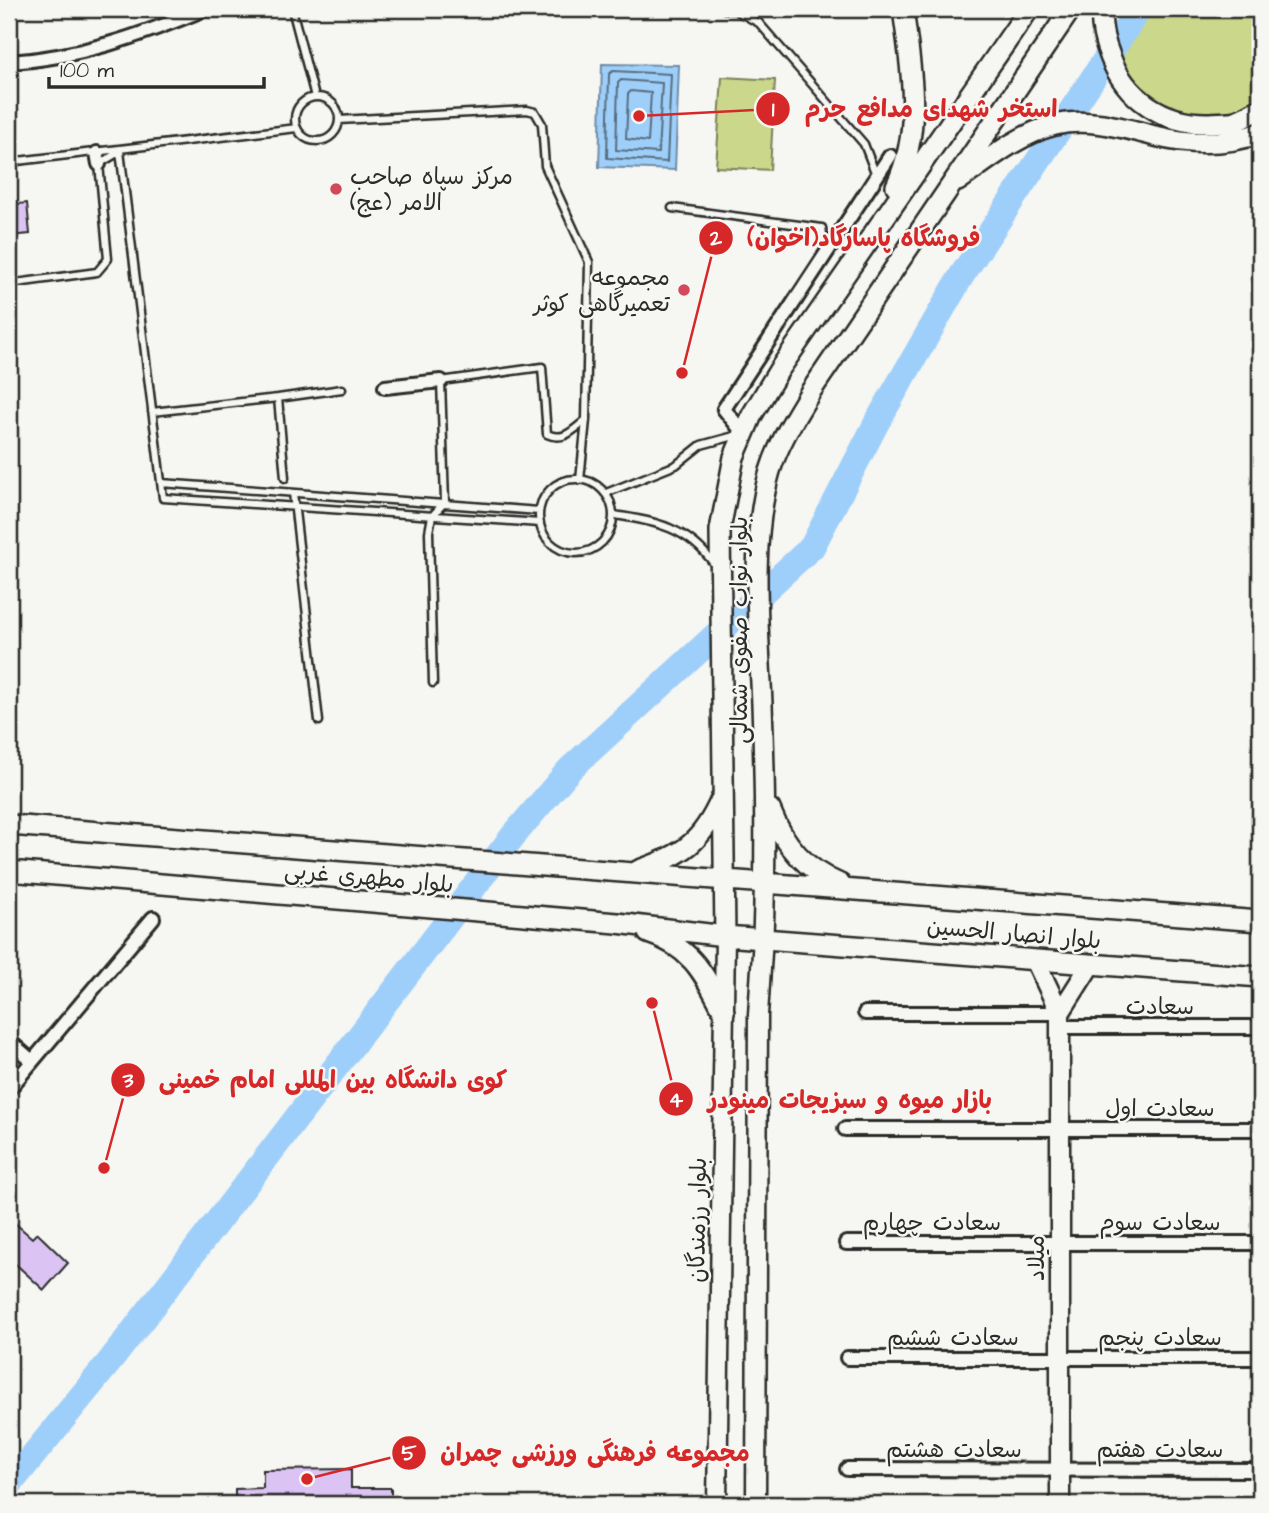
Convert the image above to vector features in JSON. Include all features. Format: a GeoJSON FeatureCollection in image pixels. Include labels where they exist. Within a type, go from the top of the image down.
{"type":"FeatureCollection","features":[{"type":"Feature","properties":{"kind":"main road"},"geometry":{"type":"LineString","coordinates":[[876,228],[902,173],[911,138],[914,93],[903,9]]}},
{"type":"Feature","properties":{"kind":"main road","name":"بلوار نواب صفوی شمالی"},"geometry":{"type":"LineString","coordinates":[[725,936],[720,608],[724,495],[744,434],[779,370],[1028,9]]}},
{"type":"Feature","properties":{"kind":"main road","name":"بلوار نواب صفوی شمالی"},"geometry":{"type":"LineString","coordinates":[[763,937],[766,797],[758,572],[763,502],[771,468],[786,432],[948,187],[1071,9]]}},
{"type":"Feature","properties":{"kind":"main road"},"geometry":{"type":"LineString","coordinates":[[1102,12],[1105,42],[1114,67],[1129,89],[1148,107],[1164,115],[1199,123],[1234,122],[1260,109]]}},
{"type":"Feature","properties":{"kind":"main road"},"geometry":{"type":"LineString","coordinates":[[948,187],[1007,147],[1056,125],[1095,123],[1157,137],[1207,143],[1245,138],[1260,133]]}},
{"type":"Feature","properties":{"kind":"main road"},"geometry":{"type":"LineString","coordinates":[[629,873],[680,854],[700,838],[723,795]]}},
{"type":"Feature","properties":{"kind":"main road"},"geometry":{"type":"LineString","coordinates":[[766,797],[780,834],[817,873],[865,890]]}},
{"type":"Feature","properties":{"kind":"main road","name":"بلوار مطهری غربی"},"geometry":{"type":"LineString","coordinates":[[9,825],[547,867],[765,881]]}},
{"type":"Feature","properties":{"kind":"main road","name":"بلوار مطهری غربی"},"geometry":{"type":"LineString","coordinates":[[9,871],[617,923],[725,936]]}},
{"type":"Feature","properties":{"kind":"main road","name":"بلوار انصار الحسین"},"geometry":{"type":"LineString","coordinates":[[765,881],[1260,921]]}},
{"type":"Feature","properties":{"kind":"main road"},"geometry":{"type":"LineString","coordinates":[[617,923],[660,937],[688,953],[705,974],[724,1012]]}},
{"type":"Feature","properties":{"kind":"main road","name":"بلوار انصار الحسین"},"geometry":{"type":"LineString","coordinates":[[725,936],[1260,977]]}},
{"type":"Feature","properties":{"kind":"main road","name":"بلوار رزمندگان"},"geometry":{"type":"LineString","coordinates":[[718,1504],[725,936]]}},
{"type":"Feature","properties":{"kind":"main road"},"geometry":{"type":"LineString","coordinates":[[756,1504],[758,1015],[763,937]]}},
{"type":"Feature","properties":{"kind":"main road"},"geometry":{"type":"LineString","coordinates":[[1035,960],[1060,1020]]}},
{"type":"Feature","properties":{"kind":"main road"},"geometry":{"type":"LineString","coordinates":[[1060,1020],[1091,964]]}},
{"type":"Feature","properties":{"kind":"main road","name":"میلاد"},"geometry":{"type":"LineString","coordinates":[[1060,1020],[1060,1504]]}},
{"type":"Feature","properties":{"kind":"street"},"geometry":{"type":"LineString","coordinates":[[9,61],[76,52],[148,32],[205,9]]}},
{"type":"Feature","properties":{"kind":"street"},"geometry":{"type":"LineString","coordinates":[[744,434],[724,409],[890,156]]}},
{"type":"Feature","properties":{"kind":"street"},"geometry":{"type":"LineString","coordinates":[[385,387],[441,381]]}},
{"type":"Feature","properties":{"kind":"street"},"geometry":{"type":"LineString","coordinates":[[9,1089],[153,918]]}},
{"type":"Feature","properties":{"kind":"street","name":"سعادت"},"geometry":{"type":"LineString","coordinates":[[865,1013],[1260,1027]]}},
{"type":"Feature","properties":{"kind":"street"},"geometry":{"type":"LineString","coordinates":[[9,1041],[32,1061]]}},
{"type":"Feature","properties":{"kind":"street","name":"سعادت اول"},"geometry":{"type":"LineString","coordinates":[[845,1129],[1260,1129]]}},
{"type":"Feature","properties":{"kind":"street","name":"سعادت چهارم"},"geometry":{"type":"LineString","coordinates":[[846,1243],[1060,1243]]}},
{"type":"Feature","properties":{"kind":"street","name":"سعادت سوم"},"geometry":{"type":"LineString","coordinates":[[1060,1243],[1260,1243]]}},
{"type":"Feature","properties":{"kind":"street","name":"سعادت ششم"},"geometry":{"type":"LineString","coordinates":[[846,1358],[1060,1358]]}},
{"type":"Feature","properties":{"kind":"street","name":"سعادت پنجم"},"geometry":{"type":"LineString","coordinates":[[1060,1358],[1260,1358]]}},
{"type":"Feature","properties":{"kind":"street","name":"سعادت هشتم"},"geometry":{"type":"LineString","coordinates":[[848,1469],[1060,1470]]}},
{"type":"Feature","properties":{"kind":"street","name":"سعادت هفتم"},"geometry":{"type":"LineString","coordinates":[[1060,1470],[1260,1470]]}},
{"type":"Feature","properties":{"kind":"lane"},"geometry":{"type":"LineString","coordinates":[[292,9],[315,97]]}},
{"type":"Feature","properties":{"kind":"lane"},"geometry":{"type":"LineString","coordinates":[[724,9],[735,10],[759,23],[864,144],[877,177]]}},
{"type":"Feature","properties":{"kind":"lane"},"geometry":{"type":"LineString","coordinates":[[315,97],[330,101],[335,106],[339,120],[334,134],[320,141],[307,138],[298,128],[298,108],[315,97]]}},
{"type":"Feature","properties":{"kind":"lane"},"geometry":{"type":"LineString","coordinates":[[339,120],[527,110],[535,112],[542,124],[545,166],[589,262],[586,420],[580,480]]}},
{"type":"Feature","properties":{"kind":"lane"},"geometry":{"type":"LineString","coordinates":[[9,162],[98,158],[120,151],[298,128]]}},
{"type":"Feature","properties":{"kind":"lane"},"geometry":{"type":"LineString","coordinates":[[98,158],[120,151]]}},
{"type":"Feature","properties":{"kind":"lane"},"geometry":{"type":"LineString","coordinates":[[120,151],[163,498],[540,523]]}},
{"type":"Feature","properties":{"kind":"lane"},"geometry":{"type":"LineString","coordinates":[[9,284],[97,272],[104,266],[108,259],[98,158]]}},
{"type":"Feature","properties":{"kind":"lane"},"geometry":{"type":"LineString","coordinates":[[672,208],[822,228],[826,254]]}},
{"type":"Feature","properties":{"kind":"lane"},"geometry":{"type":"LineString","coordinates":[[433,682],[429,532],[432,516],[444,502],[441,381],[542,367],[547,434],[556,438],[565,436],[586,420]]}},
{"type":"Feature","properties":{"kind":"lane"},"geometry":{"type":"LineString","coordinates":[[152,412],[342,389]]}},
{"type":"Feature","properties":{"kind":"lane"},"geometry":{"type":"LineString","coordinates":[[278,398],[285,478]]}},
{"type":"Feature","properties":{"kind":"lane"},"geometry":{"type":"LineString","coordinates":[[606,494],[676,465],[701,444],[744,434]]}},
{"type":"Feature","properties":{"kind":"lane"},"geometry":{"type":"LineString","coordinates":[[580,480],[597,485],[606,494],[614,515],[607,537],[588,551],[577,553],[553,545],[540,523],[540,510],[551,488],[562,482],[580,480]]}},
{"type":"Feature","properties":{"kind":"lane"},"geometry":{"type":"LineString","coordinates":[[161,483],[540,510]]}},
{"type":"Feature","properties":{"kind":"lane"},"geometry":{"type":"LineString","coordinates":[[293,493],[292,507],[319,721]]}},
{"type":"Feature","properties":{"kind":"lane"},"geometry":{"type":"LineString","coordinates":[[614,515],[660,522],[680,531],[704,549],[720,572]]}},
{"type":"Feature","properties":{"kind":"green space"},"geometry":{"type":"Polygon","coordinates":[[[1139,9],[1260,9],[1260,99],[1231,111],[1198,115],[1166,108],[1152,100],[1136,84],[1112,49],[1139,9]]]}},
{"type":"Feature","properties":{"kind":"green space"},"geometry":{"type":"Polygon","coordinates":[[[722,77],[775,80],[770,170],[716,167],[722,77]]]}},
{"type":"Feature","properties":{"kind":"water"},"geometry":{"type":"Polygon","coordinates":[[[602,64],[679,65],[675,170],[599,167],[602,64]]]}},
{"type":"Feature","properties":{"kind":"building"},"geometry":{"type":"Polygon","coordinates":[[[27,203],[30,234],[9,236],[9,205],[27,203]]]}},
{"type":"Feature","properties":{"kind":"building"},"geometry":{"type":"Polygon","coordinates":[[[9,1218],[32,1238],[37,1233],[68,1263],[44,1290],[9,1258],[9,1218]]]}},
{"type":"Feature","properties":{"kind":"building"},"geometry":{"type":"Polygon","coordinates":[[[351,1469],[351,1488],[391,1488],[391,1504],[235,1504],[235,1489],[263,1488],[263,1470],[351,1469]]]}},
{"type":"Feature","properties":{"kind":"waterway"},"geometry":{"type":"LineString","coordinates":[[9,1485],[111,1360],[513,836],[570,769],[812,547],[877,422],[962,275],[1139,9]]}},
{"type":"Feature","properties":{"kind":"place","name":"استخر شهدای مدافع حرم"},"geometry":{"type":"Point","coordinates":[639,116]}},
{"type":"Feature","properties":{"kind":"place","name":"مرکز سپاه صاحب الامر (عج)"},"geometry":{"type":"Point","coordinates":[336,189]}},
{"type":"Feature","properties":{"kind":"place","name":"مجموعه تعمیرگاهی کوثر"},"geometry":{"type":"Point","coordinates":[684,290]}},
{"type":"Feature","properties":{"kind":"place","name":"فروشگاه پاسارگاد(اخوان)"},"geometry":{"type":"Point","coordinates":[682,373]}},
{"type":"Feature","properties":{"kind":"place","name":"بازار میوه و سبزیجات مینودر"},"geometry":{"type":"Point","coordinates":[652,1003]}},
{"type":"Feature","properties":{"kind":"place","name":"کوی دانشگاه بین المللی امام خمینی"},"geometry":{"type":"Point","coordinates":[104,1168]}},
{"type":"Feature","properties":{"kind":"place","name":"مجموعه فرهنگی ورزشی چمران"},"geometry":{"type":"Point","coordinates":[307,1479]}}]}
